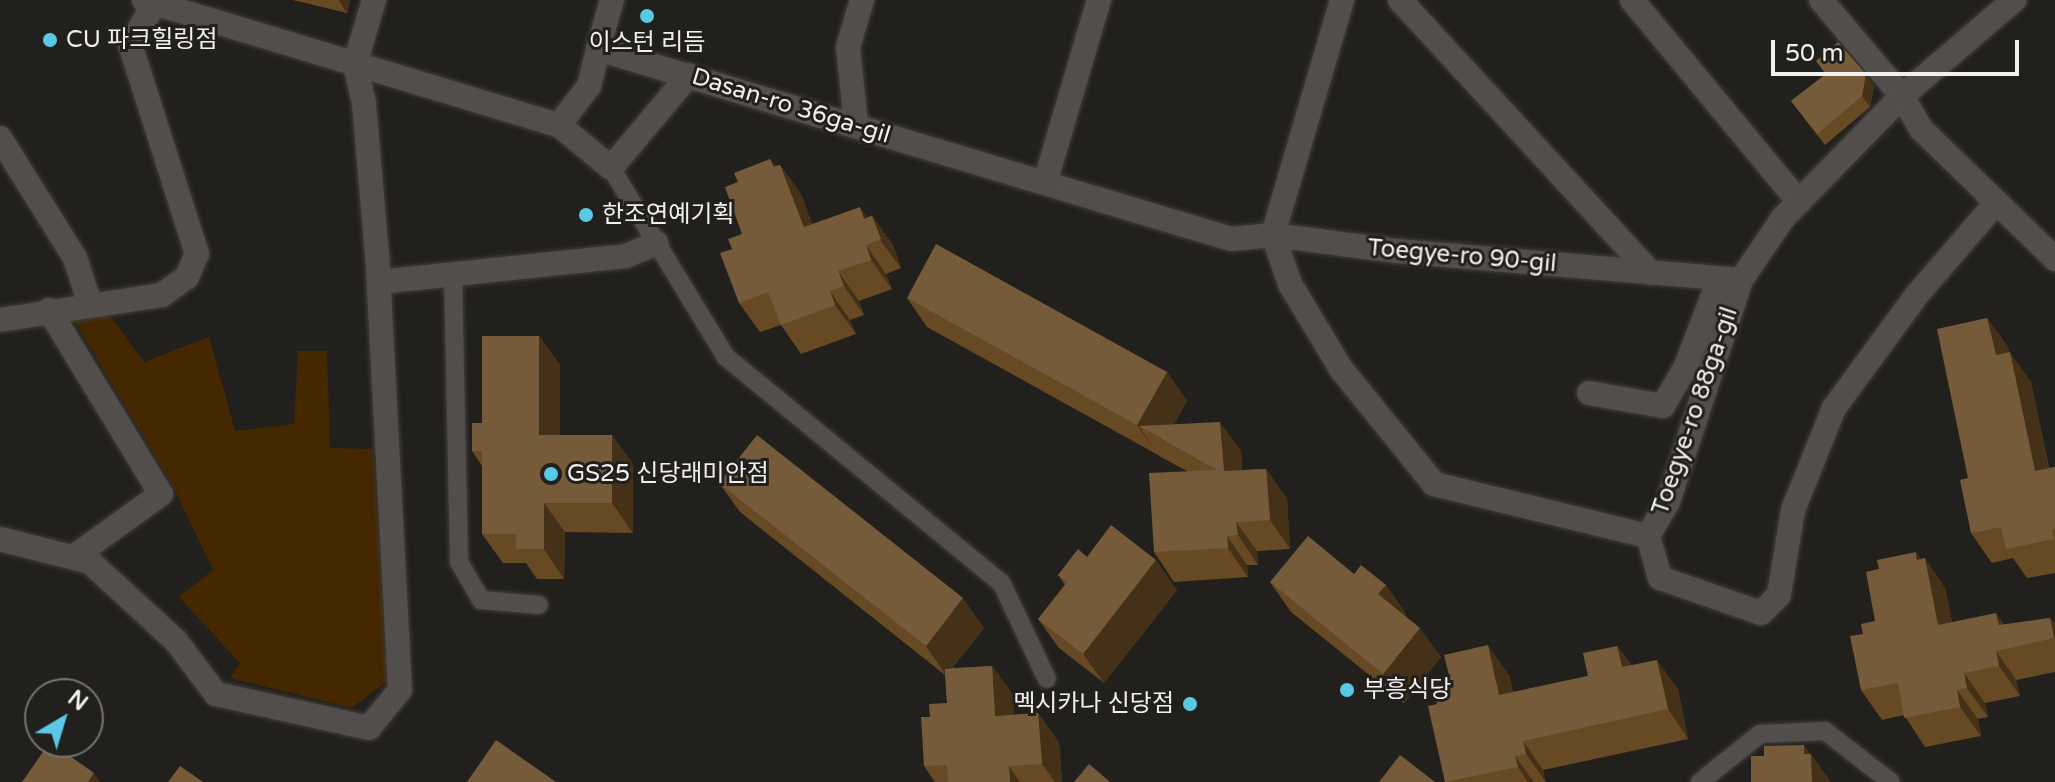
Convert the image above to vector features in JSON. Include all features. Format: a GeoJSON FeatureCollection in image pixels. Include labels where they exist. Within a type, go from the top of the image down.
{"type":"FeatureCollection","features":[{"type":"Feature","properties":{"kind":"street"},"geometry":{"type":"LineString","coordinates":[[0,539],[90,562],[176,641],[216,694],[369,728],[400,690],[379,282],[364,103],[355,64],[374,0]]}},
{"type":"Feature","properties":{"kind":"street"},"geometry":{"type":"LineString","coordinates":[[559,125],[589,86],[612,0]]}},
{"type":"Feature","properties":{"kind":"street"},"geometry":{"type":"LineString","coordinates":[[856,124],[848,47],[862,0]]}},
{"type":"Feature","properties":{"kind":"street"},"geometry":{"type":"LineString","coordinates":[[1045,183],[1099,0]]}},
{"type":"Feature","properties":{"kind":"street"},"geometry":{"type":"LineString","coordinates":[[1342,0],[1273,235],[1290,284],[1341,369],[1434,484],[1648,536]]}},
{"type":"Feature","properties":{"kind":"street"},"geometry":{"type":"LineString","coordinates":[[1400,0],[1651,273]]}},
{"type":"Feature","properties":{"kind":"street"},"geometry":{"type":"LineString","coordinates":[[1632,0],[1799,202]]}},
{"type":"Feature","properties":{"kind":"street"},"geometry":{"type":"LineString","coordinates":[[1821,0],[1902,96],[1921,129],[2055,259]]}},
{"type":"Feature","properties":{"kind":"street","name":"Toegye-ro 88ga-gil"},"geometry":{"type":"LineString","coordinates":[[1589,393],[1663,406],[1730,280],[1799,202],[1902,96],[2014,0]]}},
{"type":"Feature","properties":{"kind":"street"},"geometry":{"type":"LineString","coordinates":[[1,317],[162,295],[187,277],[197,254],[130,44],[152,1],[559,125],[611,168],[689,75]]}},
{"type":"Feature","properties":{"kind":"street","name":"Dasan-ro 36ga-gil"},"geometry":{"type":"LineString","coordinates":[[598,49],[1231,239],[1273,235]]}},
{"type":"Feature","properties":{"kind":"street"},"geometry":{"type":"LineString","coordinates":[[0,138],[75,258],[90,304]]}},
{"type":"Feature","properties":{"kind":"street","name":"Toegye-ro 88ga-gil"},"geometry":{"type":"LineString","coordinates":[[1730,280],[1668,502],[1648,536],[1660,578],[1761,613],[1779,595],[1793,510],[1834,408],[1916,296],[1996,203]]}},
{"type":"Feature","properties":{"kind":"street","name":"Toegye-ro 90-gil"},"geometry":{"type":"LineString","coordinates":[[1273,235],[1730,280]]}},
{"type":"Feature","properties":{"kind":"street"},"geometry":{"type":"LineString","coordinates":[[379,282],[626,256],[656,243]]}},
{"type":"Feature","properties":{"kind":"street"},"geometry":{"type":"LineString","coordinates":[[49,310],[161,494],[75,556]]}},
{"type":"Feature","properties":{"kind":"lane"},"geometry":{"type":"LineString","coordinates":[[611,168],[726,357],[1002,584],[1047,679]]}},
{"type":"Feature","properties":{"kind":"lane"},"geometry":{"type":"LineString","coordinates":[[453,274],[459,562],[481,600],[539,605]]}},
{"type":"Feature","properties":{"kind":"lane"},"geometry":{"type":"LineString","coordinates":[[1700,782],[1760,734],[1825,731],[1891,782]]}},
{"type":"Feature","properties":{"kind":"shaded area"},"geometry":{"type":"Polygon","coordinates":[[[110,316],[144,362],[209,337],[235,431],[294,424],[298,351],[327,351],[330,448],[373,449],[387,681],[352,708],[230,678],[240,663],[179,597],[213,570],[173,486],[74,320],[110,316]]]}},
{"type":"Feature","properties":{"kind":"building"},"geometry":{"type":"Polygon","coordinates":[[[1838,42],[1866,74],[1862,96],[1817,134],[1791,101],[1826,74],[1816,61],[1838,42]]]}},
{"type":"Feature","properties":{"kind":"building"},"geometry":{"type":"Polygon","coordinates":[[[770,159],[773,167],[780,165],[804,227],[860,207],[864,219],[872,216],[881,239],[866,245],[871,260],[838,271],[844,286],[830,291],[835,305],[781,325],[768,292],[739,303],[720,253],[732,249],[728,239],[742,234],[725,187],[738,182],[734,173],[770,159]]]}},
{"type":"Feature","properties":{"kind":"building"},"geometry":{"type":"Polygon","coordinates":[[[936,244],[1167,372],[1137,425],[907,298],[936,244]]]}},
{"type":"Feature","properties":{"kind":"building"},"geometry":{"type":"Polygon","coordinates":[[[1987,318],[1996,355],[2010,352],[2035,471],[2055,467],[2054,539],[2006,549],[2001,527],[1971,533],[1960,480],[1968,478],[1937,329],[1987,318]]]}},
{"type":"Feature","properties":{"kind":"building"},"geometry":{"type":"Polygon","coordinates":[[[482,336],[539,336],[539,435],[612,435],[612,503],[544,503],[544,549],[516,549],[516,534],[482,534],[482,451],[472,451],[472,423],[482,423],[482,336]]]}},
{"type":"Feature","properties":{"kind":"building"},"geometry":{"type":"Polygon","coordinates":[[[1220,422],[1224,471],[1266,469],[1270,520],[1236,522],[1238,535],[1227,536],[1228,548],[1154,552],[1149,473],[1217,470],[1139,426],[1220,422]]]}},
{"type":"Feature","properties":{"kind":"building"},"geometry":{"type":"Polygon","coordinates":[[[757,435],[963,598],[926,646],[719,483],[757,435]]]}},
{"type":"Feature","properties":{"kind":"building"},"geometry":{"type":"Polygon","coordinates":[[[1111,525],[1156,560],[1083,654],[1038,619],[1067,582],[1058,575],[1078,549],[1087,557],[1111,525]]]}},
{"type":"Feature","properties":{"kind":"building"},"geometry":{"type":"Polygon","coordinates":[[[1308,536],[1354,574],[1361,565],[1386,585],[1378,594],[1420,628],[1383,674],[1270,582],[1308,536]]]}},
{"type":"Feature","properties":{"kind":"building"},"geometry":{"type":"Polygon","coordinates":[[[1916,552],[1917,560],[1925,558],[1938,625],[1996,613],[1999,625],[2050,618],[2054,638],[1996,651],[1999,666],[1964,673],[1967,688],[1957,690],[1960,707],[1904,718],[1898,683],[1861,690],[1850,636],[1863,634],[1861,624],[1875,621],[1866,572],[1879,569],[1877,560],[1916,552]]]}},
{"type":"Feature","properties":{"kind":"building"},"geometry":{"type":"Polygon","coordinates":[[[1488,645],[1499,695],[1588,676],[1583,653],[1617,646],[1622,667],[1657,660],[1668,709],[1523,741],[1526,754],[1515,756],[1518,767],[1445,782],[1428,706],[1437,704],[1434,692],[1452,688],[1444,655],[1488,645]]]}},
{"type":"Feature","properties":{"kind":"building"},"geometry":{"type":"Polygon","coordinates":[[[992,666],[995,716],[1038,713],[1042,764],[1009,766],[1010,782],[948,782],[947,765],[924,766],[921,717],[930,717],[929,704],[947,703],[945,669],[992,666]]]}},
{"type":"Feature","properties":{"kind":"building"},"geometry":{"type":"Polygon","coordinates":[[[496,740],[556,782],[467,782],[496,740]]]}},
{"type":"Feature","properties":{"kind":"building"},"geometry":{"type":"Polygon","coordinates":[[[1804,745],[1804,754],[1811,754],[1812,782],[1751,782],[1751,756],[1764,756],[1764,746],[1804,745]]]}},
{"type":"Feature","properties":{"kind":"building"},"geometry":{"type":"Polygon","coordinates":[[[1400,755],[1435,782],[1379,782],[1400,755]]]}},
{"type":"Feature","properties":{"kind":"building"},"geometry":{"type":"Polygon","coordinates":[[[39,758],[73,758],[94,773],[88,782],[22,782],[39,758]]]}},
{"type":"Feature","properties":{"kind":"building"},"geometry":{"type":"Polygon","coordinates":[[[1089,764],[1110,782],[1074,782],[1089,764]]]}},
{"type":"Feature","properties":{"kind":"building"},"geometry":{"type":"Polygon","coordinates":[[[180,766],[203,782],[168,782],[180,766]]]}},
{"type":"Feature","properties":{"kind":"place","name":"이스턴 리듬"},"geometry":{"type":"Point","coordinates":[647,16]}},
{"type":"Feature","properties":{"kind":"place","name":"CU 파크힐링점"},"geometry":{"type":"Point","coordinates":[50,40]}},
{"type":"Feature","properties":{"kind":"place","name":"한조연예기획"},"geometry":{"type":"Point","coordinates":[586,215]}},
{"type":"Feature","properties":{"kind":"place","name":"GS25 신당래미안점"},"geometry":{"type":"Point","coordinates":[551,474]}},
{"type":"Feature","properties":{"kind":"place","name":"부흥식당"},"geometry":{"type":"Point","coordinates":[1347,690]}},
{"type":"Feature","properties":{"kind":"place","name":"멕시카나 신당점"},"geometry":{"type":"Point","coordinates":[1190,704]}}]}
